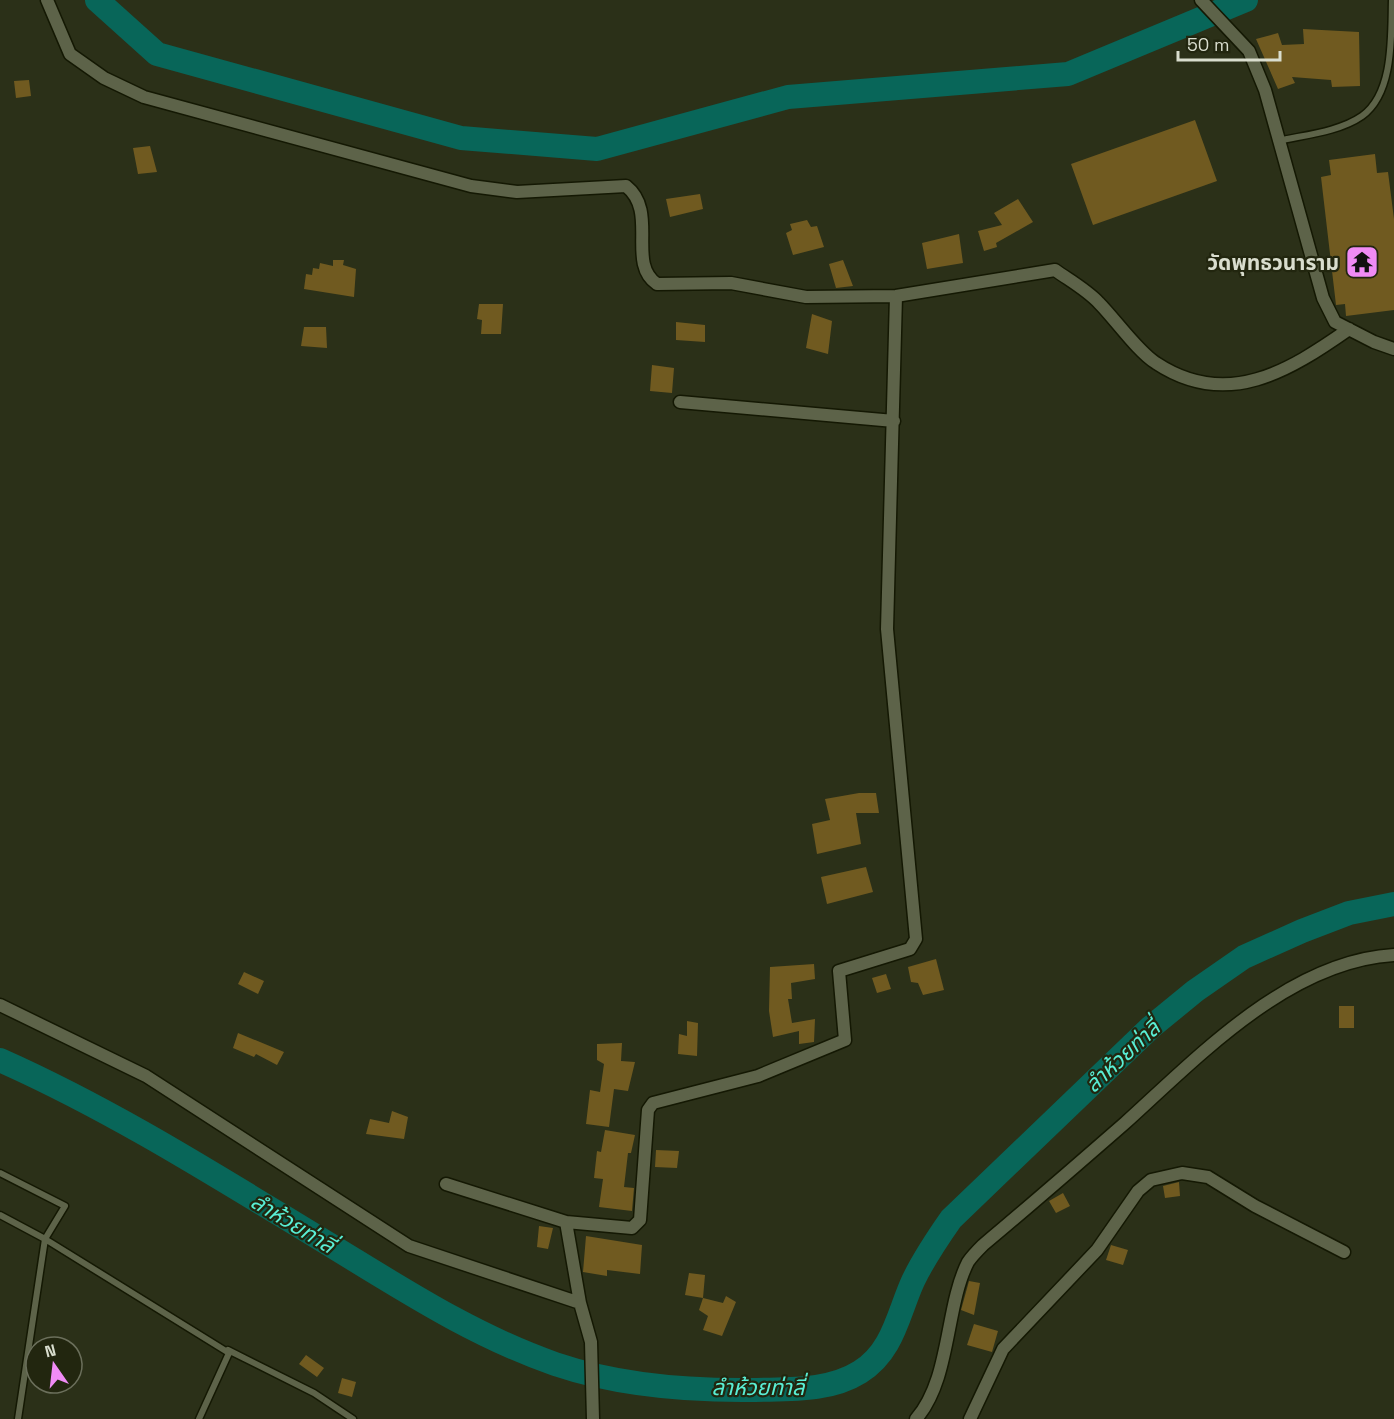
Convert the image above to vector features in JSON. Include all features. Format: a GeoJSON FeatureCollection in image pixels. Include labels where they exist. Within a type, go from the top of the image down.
{"type":"FeatureCollection","features":[{"type":"Feature","properties":{"kind":"street"},"geometry":{"type":"LineString","coordinates":[[47,0],[70,54],[104,78],[144,98],[471,186],[517,192],[627,186],[636,194],[642,213],[644,267],[649,278],[657,284],[731,283],[806,297],[896,296],[1055,270],[1097,300],[1154,363],[1183,376],[1214,384],[1242,385],[1265,379],[1309,357],[1349,329]]}},
{"type":"Feature","properties":{"kind":"street"},"geometry":{"type":"LineString","coordinates":[[1201,0],[1249,51],[1265,90],[1323,298],[1335,322],[1394,349]]}},
{"type":"Feature","properties":{"kind":"street"},"geometry":{"type":"LineString","coordinates":[[446,1184],[566,1222],[632,1228],[640,1220],[648,1110],[652,1103],[758,1076],[845,1040],[839,971],[910,949],[916,939],[888,629],[896,296]]}},
{"type":"Feature","properties":{"kind":"street"},"geometry":{"type":"LineString","coordinates":[[680,402],[894,421]]}},
{"type":"Feature","properties":{"kind":"street"},"geometry":{"type":"LineString","coordinates":[[916,1419],[922,1412],[937,1380],[969,1261],[983,1245],[1235,1025],[1312,977],[1369,956],[1394,955]]}},
{"type":"Feature","properties":{"kind":"street"},"geometry":{"type":"LineString","coordinates":[[0,1005],[146,1076],[409,1246],[580,1303]]}},
{"type":"Feature","properties":{"kind":"street"},"geometry":{"type":"LineString","coordinates":[[970,1419],[1003,1349],[1097,1250],[1138,1191],[1151,1180],[1182,1173],[1208,1177],[1255,1206],[1344,1252]]}},
{"type":"Feature","properties":{"kind":"street"},"geometry":{"type":"LineString","coordinates":[[566,1222],[580,1303],[591,1342],[593,1419]]}},
{"type":"Feature","properties":{"kind":"lane"},"geometry":{"type":"LineString","coordinates":[[1278,141],[1346,124],[1362,116],[1373,105],[1385,85],[1391,43],[1392,0]]}},
{"type":"Feature","properties":{"kind":"lane"},"geometry":{"type":"LineString","coordinates":[[0,1173],[65,1206],[45,1239],[18,1419]]}},
{"type":"Feature","properties":{"kind":"lane"},"geometry":{"type":"LineString","coordinates":[[0,1215],[45,1239],[229,1353],[199,1419]]}},
{"type":"Feature","properties":{"kind":"lane"},"geometry":{"type":"LineString","coordinates":[[217,1345],[314,1393],[353,1419]]}},
{"type":"Feature","properties":{"kind":"building"},"geometry":{"type":"Polygon","coordinates":[[[1303,29],[1359,32],[1360,86],[1332,87],[1331,80],[1292,77],[1295,83],[1278,89],[1256,39],[1278,33],[1282,45],[1304,44],[1303,29]]]}},
{"type":"Feature","properties":{"kind":"building"},"geometry":{"type":"Polygon","coordinates":[[[29,80],[31,96],[16,98],[14,81],[29,80]]]}},
{"type":"Feature","properties":{"kind":"building"},"geometry":{"type":"Polygon","coordinates":[[[1195,120],[1217,181],[1093,225],[1071,164],[1195,120]]]}},
{"type":"Feature","properties":{"kind":"building"},"geometry":{"type":"Polygon","coordinates":[[[150,146],[157,172],[138,174],[133,148],[150,146]]]}},
{"type":"Feature","properties":{"kind":"building","name":"วัดพุทธวนาราม"},"geometry":{"type":"Polygon","coordinates":[[[1375,154],[1377,173],[1388,172],[1394,219],[1394,310],[1346,316],[1345,304],[1336,305],[1321,177],[1331,175],[1329,160],[1375,154]]]}},
{"type":"Feature","properties":{"kind":"building"},"geometry":{"type":"Polygon","coordinates":[[[700,194],[703,209],[670,217],[666,199],[700,194]]]}},
{"type":"Feature","properties":{"kind":"building"},"geometry":{"type":"Polygon","coordinates":[[[1018,199],[1033,222],[996,243],[997,247],[984,251],[978,231],[1002,225],[994,213],[1018,199]]]}},
{"type":"Feature","properties":{"kind":"building"},"geometry":{"type":"Polygon","coordinates":[[[807,220],[811,227],[817,226],[824,247],[793,255],[786,233],[792,230],[790,224],[807,220]]]}},
{"type":"Feature","properties":{"kind":"building"},"geometry":{"type":"Polygon","coordinates":[[[959,234],[963,263],[927,269],[922,243],[959,234]]]}},
{"type":"Feature","properties":{"kind":"building"},"geometry":{"type":"Polygon","coordinates":[[[333,260],[344,260],[343,265],[356,269],[354,297],[304,289],[306,274],[312,275],[313,268],[319,269],[320,263],[333,266],[333,260]]]}},
{"type":"Feature","properties":{"kind":"building"},"geometry":{"type":"Polygon","coordinates":[[[843,260],[853,286],[836,288],[829,264],[843,260]]]}},
{"type":"Feature","properties":{"kind":"building"},"geometry":{"type":"Polygon","coordinates":[[[479,304],[503,304],[501,334],[481,334],[482,320],[477,319],[479,304]]]}},
{"type":"Feature","properties":{"kind":"building"},"geometry":{"type":"Polygon","coordinates":[[[812,314],[832,321],[828,354],[806,348],[812,314]]]}},
{"type":"Feature","properties":{"kind":"building"},"geometry":{"type":"Polygon","coordinates":[[[676,322],[705,325],[705,342],[676,340],[676,322]]]}},
{"type":"Feature","properties":{"kind":"building"},"geometry":{"type":"Polygon","coordinates":[[[304,327],[326,327],[327,348],[301,346],[304,327]]]}},
{"type":"Feature","properties":{"kind":"building"},"geometry":{"type":"Polygon","coordinates":[[[652,365],[674,368],[672,393],[650,391],[652,365]]]}},
{"type":"Feature","properties":{"kind":"building"},"geometry":{"type":"Polygon","coordinates":[[[859,793],[876,793],[879,813],[856,813],[861,844],[817,854],[812,824],[830,820],[825,799],[859,793]]]}},
{"type":"Feature","properties":{"kind":"building"},"geometry":{"type":"Polygon","coordinates":[[[866,867],[873,892],[827,904],[821,877],[866,867]]]}},
{"type":"Feature","properties":{"kind":"building"},"geometry":{"type":"Polygon","coordinates":[[[936,959],[944,990],[923,995],[918,983],[911,982],[908,967],[936,959]]]}},
{"type":"Feature","properties":{"kind":"building"},"geometry":{"type":"Polygon","coordinates":[[[814,964],[815,979],[791,983],[792,999],[788,999],[792,1023],[815,1019],[814,1042],[799,1044],[799,1031],[773,1037],[769,1011],[770,967],[814,964]]]}},
{"type":"Feature","properties":{"kind":"building"},"geometry":{"type":"Polygon","coordinates":[[[244,972],[264,981],[258,994],[238,984],[244,972]]]}},
{"type":"Feature","properties":{"kind":"building"},"geometry":{"type":"Polygon","coordinates":[[[886,974],[891,989],[877,993],[872,978],[886,974]]]}},
{"type":"Feature","properties":{"kind":"building"},"geometry":{"type":"Polygon","coordinates":[[[1339,1006],[1354,1006],[1354,1028],[1339,1028],[1339,1006]]]}},
{"type":"Feature","properties":{"kind":"building"},"geometry":{"type":"Polygon","coordinates":[[[687,1021],[698,1023],[697,1056],[678,1054],[679,1034],[687,1036],[687,1021]]]}},
{"type":"Feature","properties":{"kind":"building"},"geometry":{"type":"Polygon","coordinates":[[[238,1033],[284,1052],[277,1065],[256,1054],[254,1057],[233,1048],[238,1033]]]}},
{"type":"Feature","properties":{"kind":"building"},"geometry":{"type":"Polygon","coordinates":[[[622,1043],[621,1061],[635,1062],[628,1091],[614,1089],[609,1127],[586,1124],[590,1090],[600,1092],[604,1064],[597,1060],[597,1044],[622,1043]]]}},
{"type":"Feature","properties":{"kind":"building"},"geometry":{"type":"Polygon","coordinates":[[[392,1111],[408,1117],[404,1139],[366,1134],[370,1119],[389,1123],[392,1111]]]}},
{"type":"Feature","properties":{"kind":"building"},"geometry":{"type":"Polygon","coordinates":[[[605,1130],[635,1135],[631,1153],[628,1153],[624,1187],[634,1188],[632,1211],[599,1207],[603,1179],[594,1178],[597,1151],[601,1152],[605,1130]]]}},
{"type":"Feature","properties":{"kind":"building"},"geometry":{"type":"Polygon","coordinates":[[[656,1150],[679,1151],[677,1168],[655,1167],[656,1150]]]}},
{"type":"Feature","properties":{"kind":"building"},"geometry":{"type":"Polygon","coordinates":[[[1179,1182],[1180,1196],[1165,1198],[1163,1186],[1179,1182]]]}},
{"type":"Feature","properties":{"kind":"building"},"geometry":{"type":"Polygon","coordinates":[[[1063,1193],[1070,1206],[1056,1213],[1049,1201],[1063,1193]]]}},
{"type":"Feature","properties":{"kind":"building"},"geometry":{"type":"Polygon","coordinates":[[[539,1226],[553,1228],[548,1249],[537,1247],[539,1226]]]}},
{"type":"Feature","properties":{"kind":"building"},"geometry":{"type":"Polygon","coordinates":[[[586,1236],[642,1245],[640,1274],[607,1270],[607,1276],[583,1272],[586,1236]]]}},
{"type":"Feature","properties":{"kind":"building"},"geometry":{"type":"Polygon","coordinates":[[[1111,1245],[1128,1250],[1123,1265],[1106,1260],[1111,1245]]]}},
{"type":"Feature","properties":{"kind":"building"},"geometry":{"type":"Polygon","coordinates":[[[689,1273],[705,1275],[703,1298],[685,1295],[689,1273]]]}},
{"type":"Feature","properties":{"kind":"building"},"geometry":{"type":"Polygon","coordinates":[[[969,1281],[980,1283],[974,1315],[961,1310],[969,1281]]]}},
{"type":"Feature","properties":{"kind":"building"},"geometry":{"type":"Polygon","coordinates":[[[726,1296],[736,1302],[722,1336],[703,1330],[708,1316],[699,1310],[703,1298],[723,1303],[726,1296]]]}},
{"type":"Feature","properties":{"kind":"building"},"geometry":{"type":"Polygon","coordinates":[[[974,1324],[998,1331],[992,1352],[967,1345],[974,1324]]]}},
{"type":"Feature","properties":{"kind":"building"},"geometry":{"type":"Polygon","coordinates":[[[306,1355],[324,1368],[317,1377],[299,1364],[306,1355]]]}},
{"type":"Feature","properties":{"kind":"building"},"geometry":{"type":"Polygon","coordinates":[[[342,1378],[356,1382],[352,1397],[338,1393],[342,1378]]]}},
{"type":"Feature","properties":{"kind":"waterway"},"geometry":{"type":"LineString","coordinates":[[97,0],[157,54],[461,138],[597,149],[788,97],[1068,74],[1246,0]]}},
{"type":"Feature","properties":{"kind":"waterway","name":"ลำห้วยท่าลี่"},"geometry":{"type":"LineString","coordinates":[[0,1060],[44,1080],[129,1125],[415,1297],[469,1327],[526,1353],[579,1371],[628,1382],[680,1388],[731,1390],[810,1388],[836,1383],[871,1364],[887,1343],[917,1273],[951,1219],[1151,1027],[1195,991],[1244,957],[1349,913],[1394,904]]}},
{"type":"Feature","properties":{"kind":"place","name":"วัดพุทธวนาราม"},"geometry":{"type":"Point","coordinates":[1362,262]}}]}
